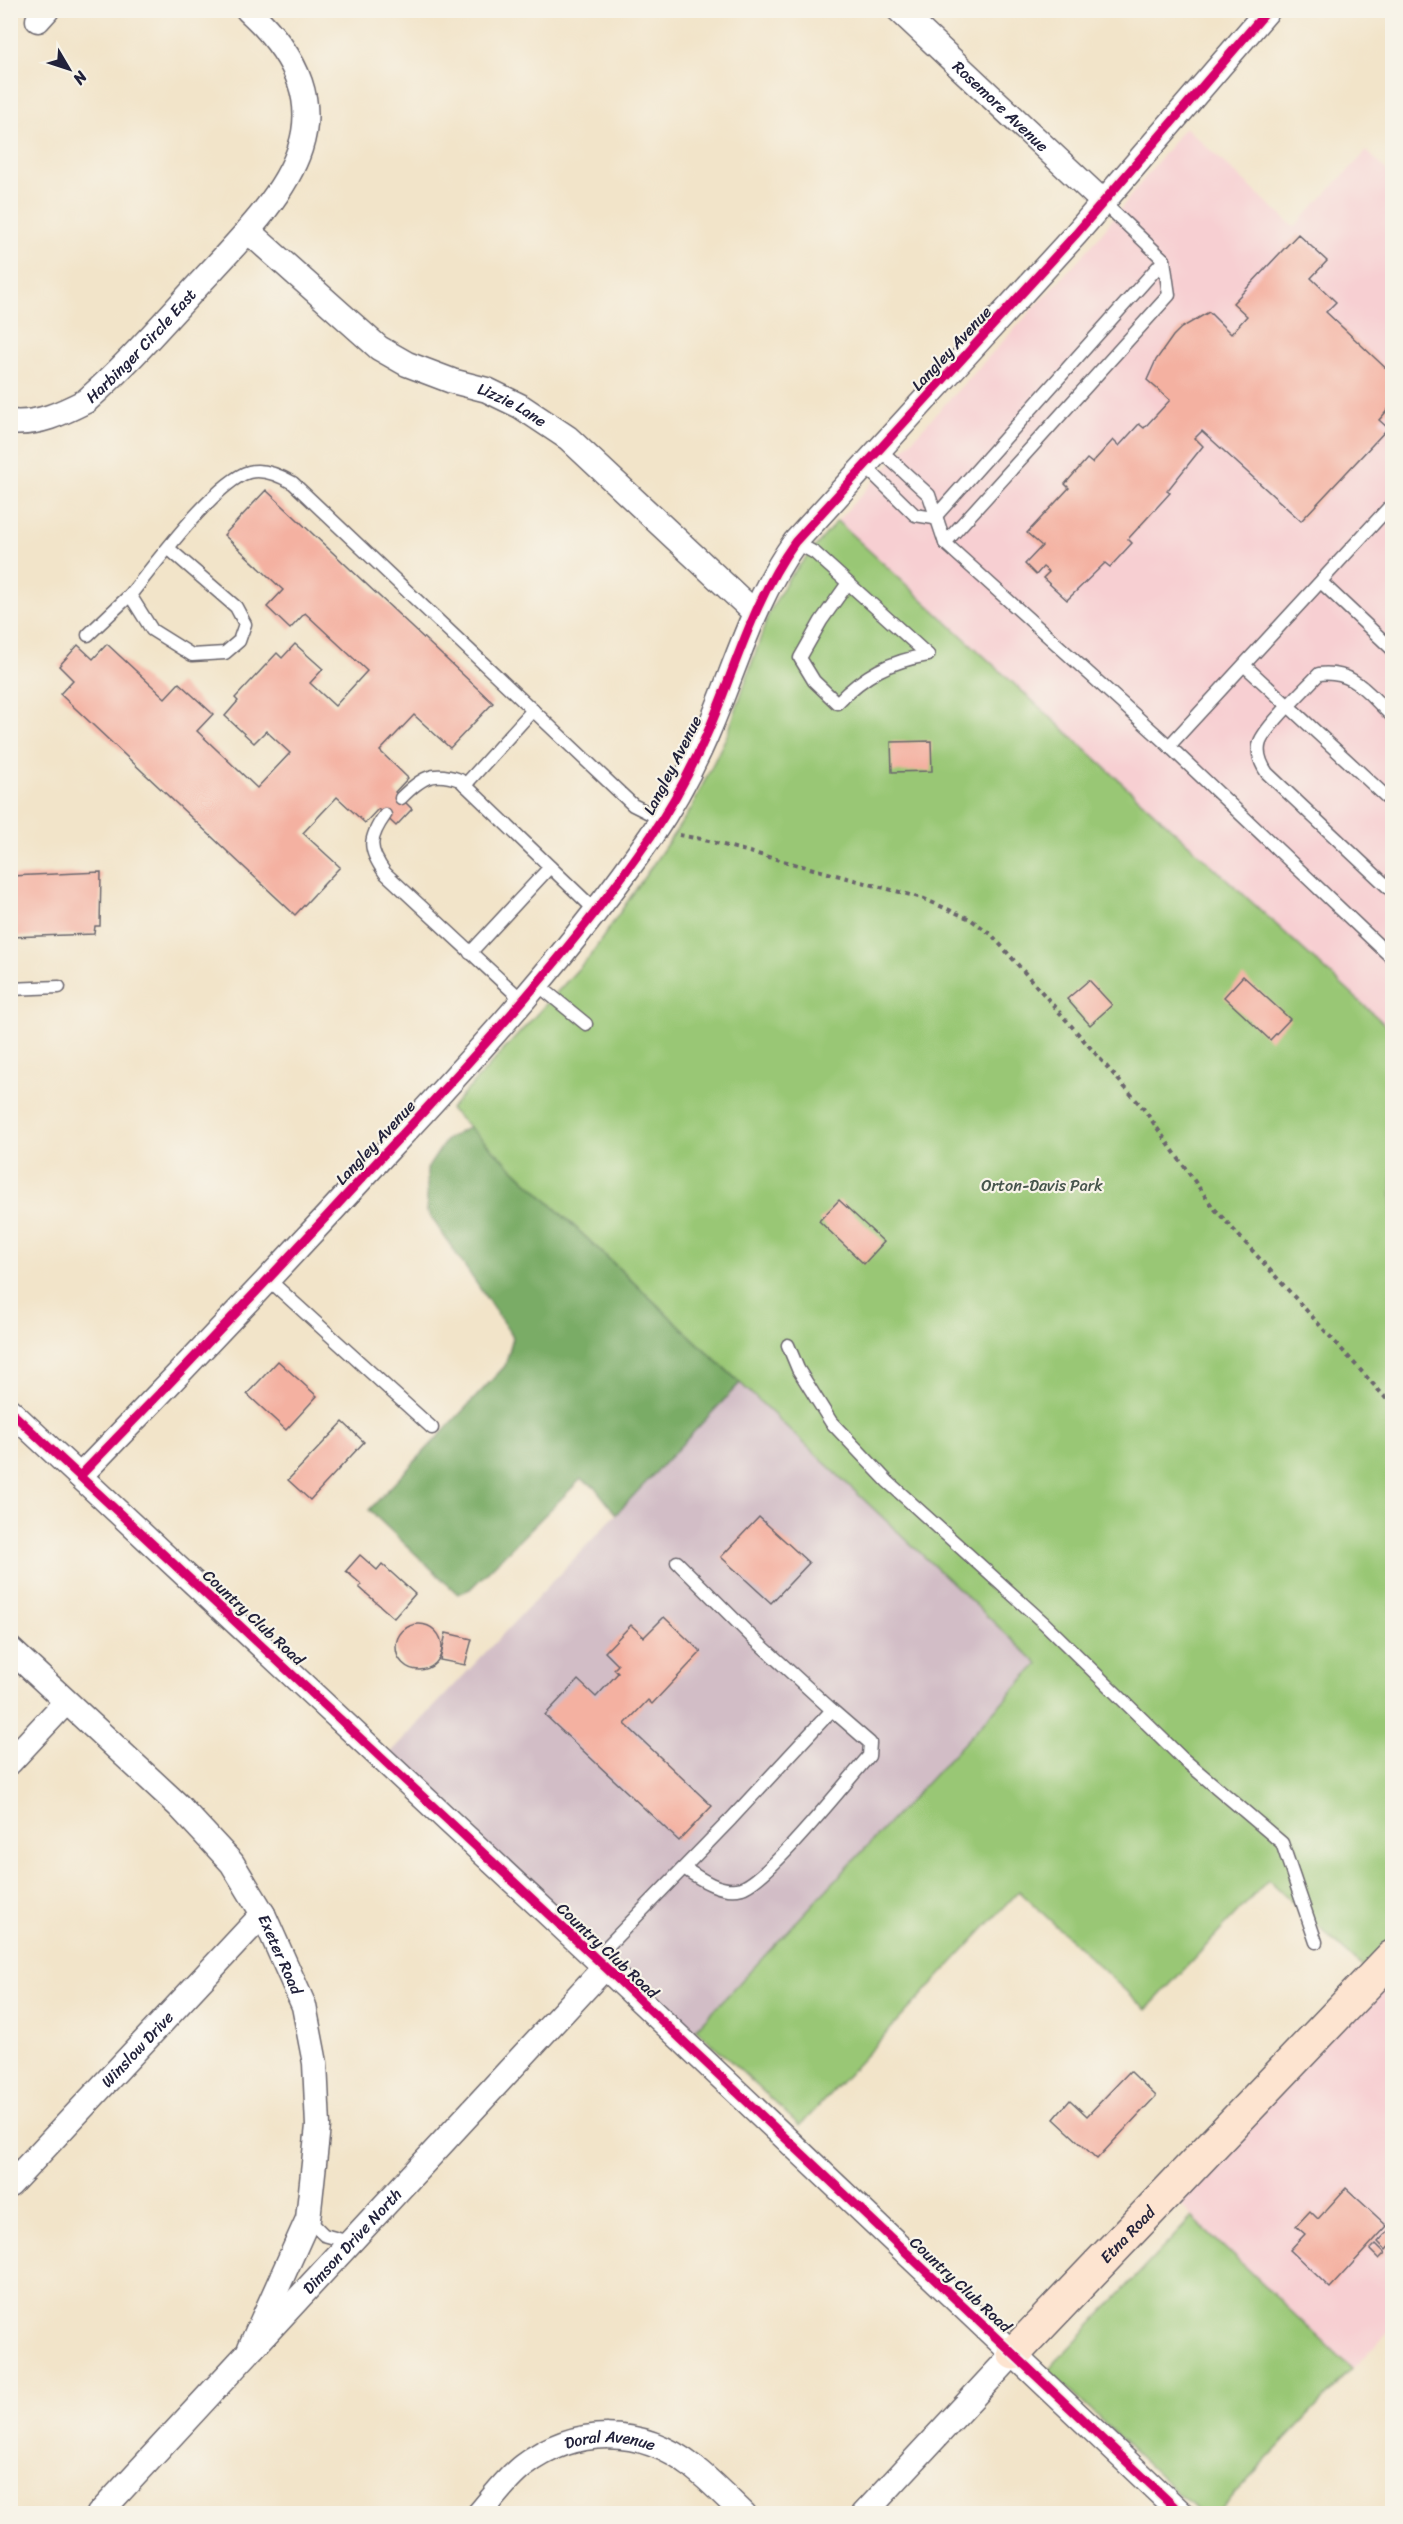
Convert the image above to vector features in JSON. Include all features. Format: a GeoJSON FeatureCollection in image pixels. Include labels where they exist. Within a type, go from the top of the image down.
{"type":"FeatureCollection","features":[{"type":"Feature","properties":{"kind":"street","name":"Harbinger Circle East"},"geometry":{"type":"LineString","coordinates":[[10,422],[22,423],[53,417],[86,401],[248,231],[281,191],[292,172],[306,128],[301,85],[294,66],[266,27],[248,10]]}},
{"type":"Feature","properties":{"kind":"street","name":"Rosemore Avenue"},"geometry":{"type":"LineString","coordinates":[[899,10],[1103,202]]}},
{"type":"Feature","properties":{"kind":"street","name":"Langley Avenue"},"geometry":{"type":"LineString","coordinates":[[80,1476],[268,1279],[530,992],[597,912],[658,825],[706,737],[754,612],[768,583],[795,542],[1103,202],[1268,10]]}},
{"type":"Feature","properties":{"kind":"street","name":"Lizzie Lane"},"geometry":{"type":"LineString","coordinates":[[248,231],[379,348],[407,364],[452,381],[487,390],[520,406],[568,438],[754,612]]}},
{"type":"Feature","properties":{"kind":"street","name":"Country Club Road"},"geometry":{"type":"LineString","coordinates":[[10,1411],[600,1963],[1182,2514]]}},
{"type":"Feature","properties":{"kind":"street","name":"Exeter Road"},"geometry":{"type":"LineString","coordinates":[[10,1649],[179,1806],[232,1863],[263,1914],[304,2006],[315,2062],[318,2126],[308,2219],[250,2348]]}},
{"type":"Feature","properties":{"kind":"street"},"geometry":{"type":"LineString","coordinates":[[10,1762],[66,1702]]}},
{"type":"Feature","properties":{"kind":"street","name":"Winslow Drive"},"geometry":{"type":"LineString","coordinates":[[10,2185],[263,1914]]}},
{"type":"Feature","properties":{"kind":"street","name":"Etna Road"},"geometry":{"type":"LineString","coordinates":[[864,2514],[1014,2353],[1392,1957]]}},
{"type":"Feature","properties":{"kind":"street","name":"Dimson Drive North"},"geometry":{"type":"LineString","coordinates":[[99,2514],[349,2242],[600,1963]]}},
{"type":"Feature","properties":{"kind":"street","name":"Doral Avenue"},"geometry":{"type":"LineString","coordinates":[[479,2514],[522,2467],[548,2450],[576,2439],[611,2434],[638,2438],[668,2451],[693,2467],[744,2514]]}},
{"type":"Feature","properties":{"kind":"lane"},"geometry":{"type":"LineString","coordinates":[[945,543],[1169,295],[1164,261],[1103,202]]}},
{"type":"Feature","properties":{"kind":"lane"},"geometry":{"type":"LineString","coordinates":[[934,518],[1164,261]]}},
{"type":"Feature","properties":{"kind":"lane"},"geometry":{"type":"LineString","coordinates":[[871,457],[915,515],[934,518]]}},
{"type":"Feature","properties":{"kind":"lane"},"geometry":{"type":"LineString","coordinates":[[871,457],[929,495],[934,518],[945,543],[1169,746],[1392,958]]}},
{"type":"Feature","properties":{"kind":"lane"},"geometry":{"type":"LineString","coordinates":[[88,635],[130,595],[168,548],[227,483],[250,471],[274,473],[293,483],[633,805],[658,825]]}},
{"type":"Feature","properties":{"kind":"lane"},"geometry":{"type":"LineString","coordinates":[[1169,746],[1392,504]]}},
{"type":"Feature","properties":{"kind":"lane"},"geometry":{"type":"LineString","coordinates":[[795,542],[815,553],[928,655],[902,659],[873,671],[837,703],[814,681],[800,658],[821,621],[848,583]]}},
{"type":"Feature","properties":{"kind":"lane"},"geometry":{"type":"LineString","coordinates":[[130,595],[152,630],[192,655],[225,653],[239,641],[245,624],[236,607],[168,548]]}},
{"type":"Feature","properties":{"kind":"lane"},"geometry":{"type":"LineString","coordinates":[[1321,582],[1392,649]]}},
{"type":"Feature","properties":{"kind":"lane"},"geometry":{"type":"LineString","coordinates":[[1244,665],[1392,802]]}},
{"type":"Feature","properties":{"kind":"lane"},"geometry":{"type":"LineString","coordinates":[[1392,716],[1349,676],[1337,672],[1319,674],[1260,742],[1259,759],[1267,773],[1392,891]]}},
{"type":"Feature","properties":{"kind":"lane"},"geometry":{"type":"LineString","coordinates":[[465,785],[533,710]]}},
{"type":"Feature","properties":{"kind":"lane"},"geometry":{"type":"LineString","coordinates":[[401,798],[428,777],[443,774],[460,780],[597,912]]}},
{"type":"Feature","properties":{"kind":"lane"},"geometry":{"type":"LineString","coordinates":[[385,815],[374,831],[371,845],[375,859],[402,891],[470,953],[530,992],[586,1024]]}},
{"type":"Feature","properties":{"kind":"lane"},"geometry":{"type":"LineString","coordinates":[[470,953],[550,867]]}},
{"type":"Feature","properties":{"kind":"lane"},"geometry":{"type":"LineString","coordinates":[[10,989],[59,987]]}},
{"type":"Feature","properties":{"kind":"lane"},"geometry":{"type":"LineString","coordinates":[[268,1279],[432,1428]]}},
{"type":"Feature","properties":{"kind":"lane"},"geometry":{"type":"LineString","coordinates":[[788,1345],[798,1370],[831,1422],[888,1482],[1044,1623],[1182,1758],[1282,1843],[1316,1942]]}},
{"type":"Feature","properties":{"kind":"lane"},"geometry":{"type":"LineString","coordinates":[[677,1562],[751,1636],[870,1743],[869,1756],[767,1871],[742,1888],[711,1886],[684,1868]]}},
{"type":"Feature","properties":{"kind":"lane"},"geometry":{"type":"LineString","coordinates":[[600,1963],[684,1868],[832,1710]]}},
{"type":"Feature","properties":{"kind":"lane"},"geometry":{"type":"LineString","coordinates":[[308,2219],[324,2235],[349,2242]]}},
{"type":"Feature","properties":{"kind":"path"},"geometry":{"type":"LineString","coordinates":[[658,825],[701,839],[922,898],[970,919],[991,934],[1143,1108],[1212,1206],[1392,1405]]}},
{"type":"Feature","properties":{"kind":"shaded area"},"geometry":{"type":"Polygon","coordinates":[[[1185,127],[1294,227],[1367,151],[1392,176],[1392,1031],[837,521],[1092,245],[1185,127]]]}},
{"type":"Feature","properties":{"kind":"shaded area"},"geometry":{"type":"Polygon","coordinates":[[[740,1383],[1038,1664],[681,2044],[382,1762],[740,1383]]]}},
{"type":"Feature","properties":{"kind":"shaded area"},"geometry":{"type":"Polygon","coordinates":[[[1373,1975],[1392,1994],[1392,2328],[1352,2369],[1192,2217],[1169,2191],[1373,1975]]]}},
{"type":"Feature","properties":{"kind":"green space","name":"Orton-Davis Park"},"geometry":{"type":"Polygon","coordinates":[[[837,521],[1392,1031],[1392,1994],[1268,1880],[1146,2010],[1019,1891],[800,2126],[696,2029],[1038,1664],[450,1109],[590,956],[691,809],[728,733],[769,613],[788,579],[837,521]]]}},
{"type":"Feature","properties":{"kind":"green space"},"geometry":{"type":"Polygon","coordinates":[[[469,1127],[740,1383],[616,1514],[594,1486],[581,1479],[470,1589],[458,1594],[369,1510],[505,1366],[513,1337],[427,1211],[427,1169],[446,1140],[469,1127]]]}},
{"type":"Feature","properties":{"kind":"green space"},"geometry":{"type":"Polygon","coordinates":[[[1192,2217],[1352,2369],[1216,2513],[1199,2513],[1048,2370],[1192,2217]]]}},
{"type":"Feature","properties":{"kind":"building"},"geometry":{"type":"Polygon","coordinates":[[[1298,234],[1327,261],[1311,278],[1336,302],[1326,312],[1392,374],[1392,405],[1379,420],[1388,428],[1301,521],[1202,431],[1195,438],[1203,446],[1167,491],[1170,493],[1128,539],[1132,543],[1110,567],[1105,563],[1067,600],[1043,578],[1049,572],[1043,567],[1036,575],[1025,564],[1042,546],[1027,533],[1069,488],[1065,484],[1087,459],[1092,463],[1113,440],[1119,446],[1139,424],[1144,428],[1170,400],[1147,380],[1156,360],[1173,336],[1181,328],[1209,312],[1231,334],[1247,316],[1233,303],[1298,234]]]}},
{"type":"Feature","properties":{"kind":"building"},"geometry":{"type":"Polygon","coordinates":[[[266,490],[493,703],[450,748],[414,715],[380,751],[408,778],[395,792],[412,809],[396,826],[378,809],[365,823],[337,797],[303,833],[340,867],[295,915],[60,694],[73,680],[59,666],[78,645],[93,659],[107,644],[165,698],[179,683],[213,714],[197,731],[257,788],[290,753],[266,731],[254,743],[225,716],[238,701],[235,698],[277,653],[282,658],[295,644],[323,669],[310,683],[335,706],[367,671],[305,613],[290,629],[267,607],[283,590],[224,535],[266,490]]]}},
{"type":"Feature","properties":{"kind":"building"},"geometry":{"type":"Polygon","coordinates":[[[931,741],[932,771],[892,772],[891,742],[931,741]]]}},
{"type":"Feature","properties":{"kind":"building"},"geometry":{"type":"Polygon","coordinates":[[[101,872],[100,926],[95,926],[94,934],[10,937],[10,876],[101,872]]]}},
{"type":"Feature","properties":{"kind":"building"},"geometry":{"type":"Polygon","coordinates":[[[1243,976],[1290,1019],[1270,1040],[1224,997],[1243,976]]]}},
{"type":"Feature","properties":{"kind":"building"},"geometry":{"type":"Polygon","coordinates":[[[1089,980],[1112,1005],[1090,1025],[1067,999],[1089,980]]]}},
{"type":"Feature","properties":{"kind":"building"},"geometry":{"type":"Polygon","coordinates":[[[839,1200],[884,1242],[864,1264],[819,1221],[839,1200]]]}},
{"type":"Feature","properties":{"kind":"building"},"geometry":{"type":"Polygon","coordinates":[[[278,1361],[317,1396],[286,1430],[247,1394],[278,1361]]]}},
{"type":"Feature","properties":{"kind":"building"},"geometry":{"type":"Polygon","coordinates":[[[343,1422],[364,1442],[310,1500],[288,1480],[343,1422]]]}},
{"type":"Feature","properties":{"kind":"building"},"geometry":{"type":"Polygon","coordinates":[[[759,1517],[809,1563],[771,1603],[721,1557],[759,1517]]]}},
{"type":"Feature","properties":{"kind":"building"},"geometry":{"type":"Polygon","coordinates":[[[360,1555],[377,1570],[382,1564],[415,1594],[394,1618],[359,1587],[362,1585],[346,1571],[360,1555]]]}},
{"type":"Feature","properties":{"kind":"building"},"geometry":{"type":"Polygon","coordinates":[[[664,1617],[701,1652],[652,1704],[648,1700],[625,1724],[712,1806],[679,1841],[545,1715],[578,1680],[596,1697],[618,1673],[614,1669],[618,1665],[605,1652],[631,1625],[644,1637],[664,1617]]]}},
{"type":"Feature","properties":{"kind":"building"},"geometry":{"type":"Polygon","coordinates":[[[419,1624],[435,1631],[442,1647],[435,1663],[419,1670],[403,1663],[396,1647],[403,1631],[419,1624]]]}},
{"type":"Feature","properties":{"kind":"building"},"geometry":{"type":"Polygon","coordinates":[[[446,1633],[472,1639],[465,1665],[440,1660],[446,1633]]]}},
{"type":"Feature","properties":{"kind":"building"},"geometry":{"type":"Polygon","coordinates":[[[1130,2071],[1156,2096],[1097,2159],[1054,2119],[1070,2100],[1087,2116],[1130,2071]]]}},
{"type":"Feature","properties":{"kind":"building"},"geometry":{"type":"Polygon","coordinates":[[[1346,2188],[1387,2226],[1330,2288],[1290,2250],[1305,2234],[1296,2226],[1310,2211],[1318,2219],[1346,2188]]]}},
{"type":"Feature","properties":{"kind":"building"},"geometry":{"type":"Polygon","coordinates":[[[1388,2231],[1392,2235],[1392,2243],[1386,2250],[1378,2242],[1388,2231]]]}},
{"type":"Feature","properties":{"kind":"building"},"geometry":{"type":"Polygon","coordinates":[[[1376,2244],[1385,2253],[1379,2259],[1370,2250],[1376,2244]]]}},
{"type":"Feature","properties":{"kind":"cycle path"},"geometry":{"type":"LineString","coordinates":[[80,1476],[235,1315],[422,1113],[558,959],[621,878],[674,800],[706,736],[767,588],[795,542],[1075,235],[1268,10]]}},
{"type":"Feature","properties":{"kind":"cycle path"},"geometry":{"type":"LineString","coordinates":[[10,1411],[605,1967],[1182,2514]]}}]}
